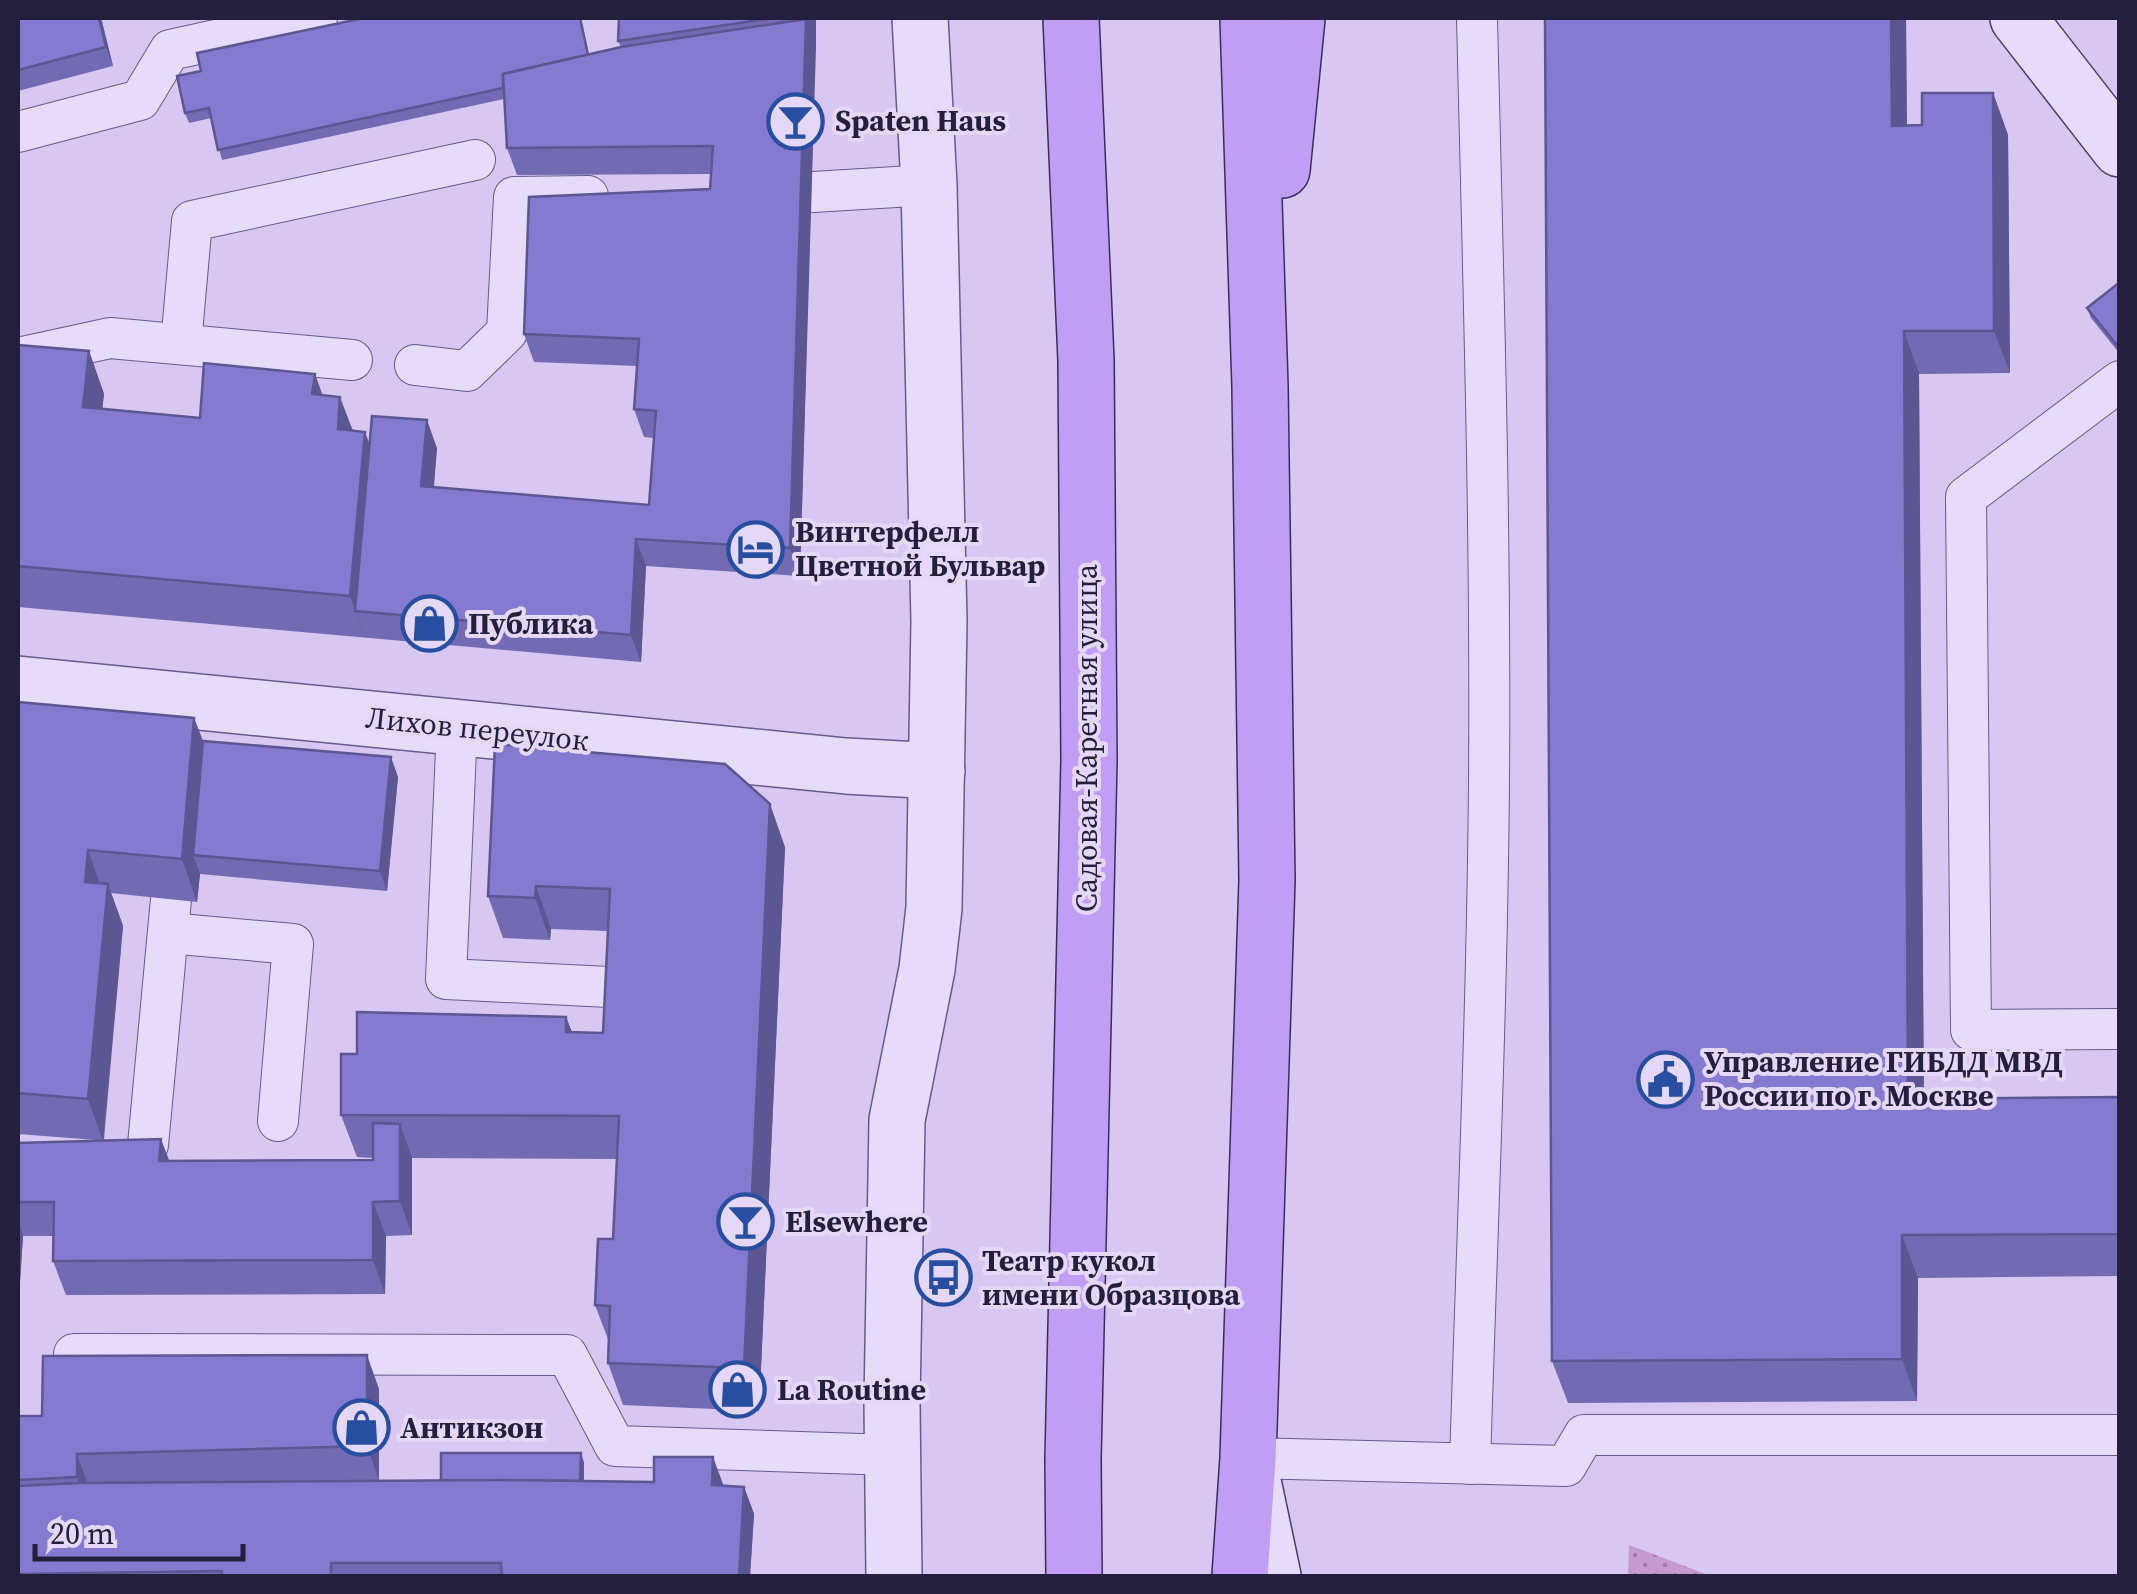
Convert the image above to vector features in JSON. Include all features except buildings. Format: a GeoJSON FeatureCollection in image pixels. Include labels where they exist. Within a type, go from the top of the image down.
{"type":"FeatureCollection","features":[{"type":"Feature","properties":{"kind":"main road","name":"Садовая-Каретная улица"},"geometry":{"type":"LineString","coordinates":[[1071,18],[1086,360],[1089,760],[1073,1459],[1074,1576]]}},
{"type":"Feature","properties":{"kind":"main road"},"geometry":{"type":"LineString","coordinates":[[1240,1576],[1248,1458],[1267,880],[1260,386],[1248,18]]}},
{"type":"Feature","properties":{"kind":"main road"},"geometry":{"type":"LineString","coordinates":[[1260,386],[1297,18]]}},
{"type":"Feature","properties":{"kind":"street"},"geometry":{"type":"LineString","coordinates":[[894,1576],[897,1120],[928,969],[934,908],[940,621],[929,185],[920,18]]}},
{"type":"Feature","properties":{"kind":"street"},"geometry":{"type":"LineString","coordinates":[[2018,18],[2120,149]]}},
{"type":"Feature","properties":{"kind":"street","name":"Лихов переулок"},"geometry":{"type":"LineString","coordinates":[[18,684],[186,722],[457,727],[846,766],[937,771]]}},
{"type":"Feature","properties":{"kind":"street"},"geometry":{"type":"LineString","coordinates":[[1248,1458],[1273,1576]]}},
{"type":"Feature","properties":{"kind":"street"},"geometry":{"type":"LineString","coordinates":[[1048,1576],[1073,1459]]}},
{"type":"Feature","properties":{"kind":"lane"},"geometry":{"type":"LineString","coordinates":[[18,132],[140,100],[170,50],[317,18]]}},
{"type":"Feature","properties":{"kind":"lane"},"geometry":{"type":"LineString","coordinates":[[1470,1464],[1489,783],[1488,470],[1477,18]]}},
{"type":"Feature","properties":{"kind":"lane"},"geometry":{"type":"LineString","coordinates":[[181,344],[192,221],[475,160]]}},
{"type":"Feature","properties":{"kind":"lane"},"geometry":{"type":"LineString","coordinates":[[812,192],[929,185]]}},
{"type":"Feature","properties":{"kind":"lane"},"geometry":{"type":"LineString","coordinates":[[416,366],[467,370],[508,332],[514,197],[627,196]]}},
{"type":"Feature","properties":{"kind":"lane"},"geometry":{"type":"LineString","coordinates":[[18,358],[110,338],[352,360]]}},
{"type":"Feature","properties":{"kind":"lane"},"geometry":{"type":"LineString","coordinates":[[2120,382],[1966,496],[1970,1030],[2120,1029]]}},
{"type":"Feature","properties":{"kind":"lane"},"geometry":{"type":"LineString","coordinates":[[457,727],[446,979],[609,987]]}},
{"type":"Feature","properties":{"kind":"lane"},"geometry":{"type":"LineString","coordinates":[[148,1145],[170,916],[293,944],[278,1120]]}},
{"type":"Feature","properties":{"kind":"lane"},"geometry":{"type":"LineString","coordinates":[[74,1354],[567,1354],[615,1446],[892,1455]]}},
{"type":"Feature","properties":{"kind":"lane"},"geometry":{"type":"LineString","coordinates":[[1248,1458],[1566,1466],[1584,1435],[2120,1434]]}},
{"type":"Feature","properties":{"kind":"shaded area"},"geometry":{"type":"Polygon","coordinates":[[[1629,1545],[1711,1576],[1628,1576],[1629,1545]]]}},
{"type":"Feature","properties":{"kind":"place","name":"Spaten Haus"},"geometry":{"type":"Point","coordinates":[796,121]}},
{"type":"Feature","properties":{"kind":"place","name":"Винтерфелл Цветной Бульвар"},"geometry":{"type":"Point","coordinates":[756,549]}},
{"type":"Feature","properties":{"kind":"place","name":"Публика"},"geometry":{"type":"Point","coordinates":[429,624]}},
{"type":"Feature","properties":{"kind":"place","name":"Управление ГИБДД МВД России по г. Москве"},"geometry":{"type":"Point","coordinates":[1665,1079]}},
{"type":"Feature","properties":{"kind":"place","name":"Elsewhere"},"geometry":{"type":"Point","coordinates":[746,1222]}},
{"type":"Feature","properties":{"kind":"place","name":"Театр кукол имени Образцова"},"geometry":{"type":"Point","coordinates":[943,1278]}},
{"type":"Feature","properties":{"kind":"place","name":"La Routine"},"geometry":{"type":"Point","coordinates":[738,1390]}},
{"type":"Feature","properties":{"kind":"place","name":"Антикзон"},"geometry":{"type":"Point","coordinates":[361,1428]}}]}
